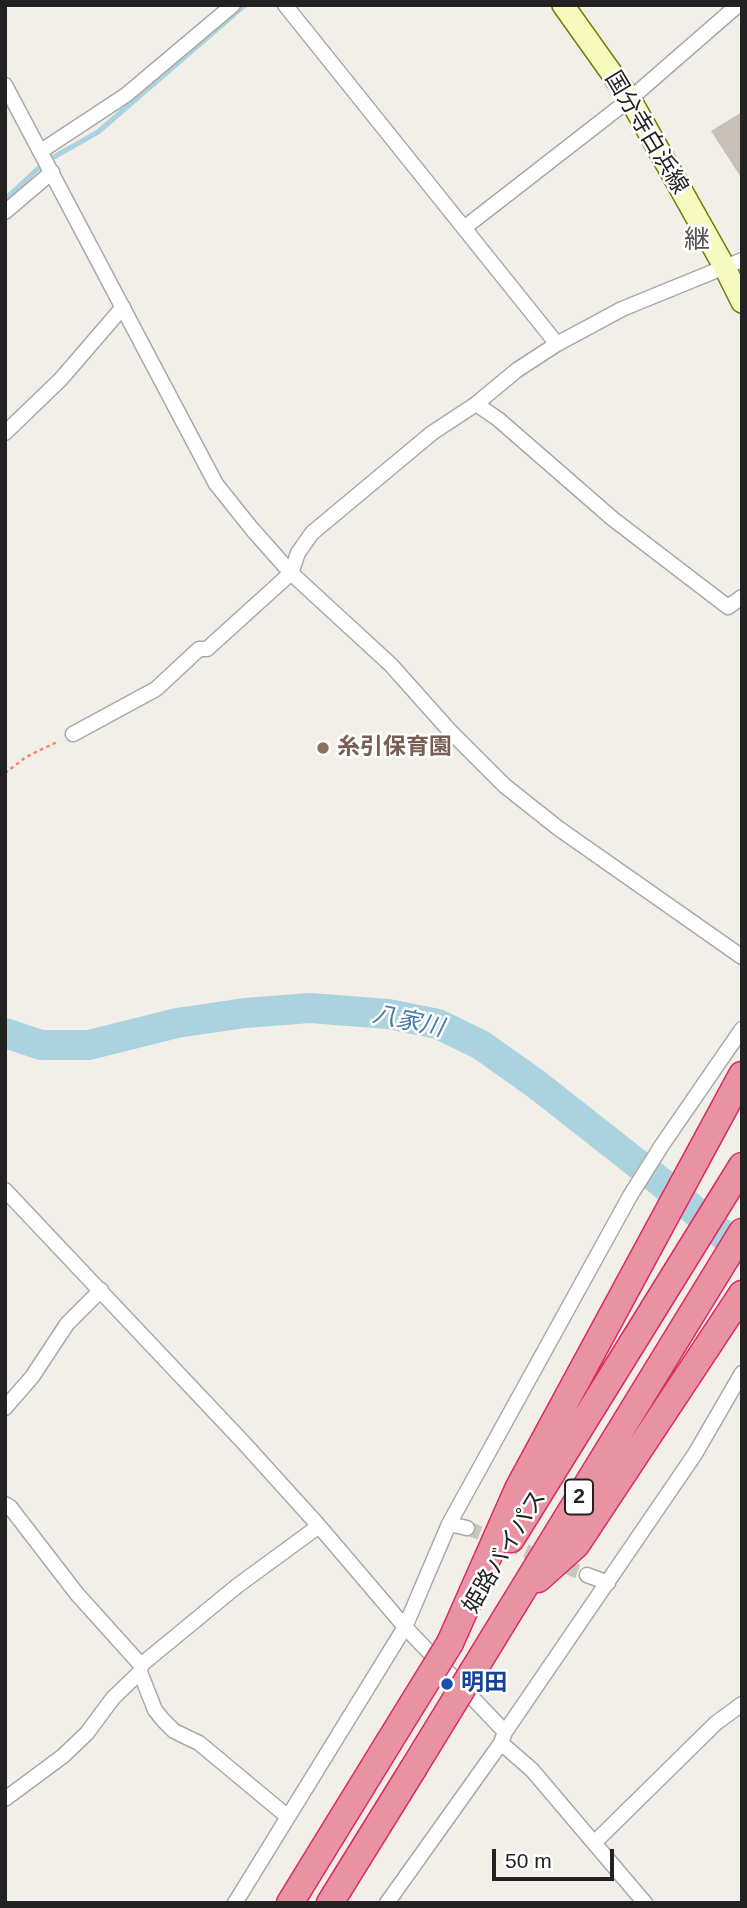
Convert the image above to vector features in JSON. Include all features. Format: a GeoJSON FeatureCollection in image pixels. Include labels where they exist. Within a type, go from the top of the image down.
{"type":"FeatureCollection","features":[{"type":"Feature","properties":{"kind":"highway"},"geometry":{"type":"LineString","coordinates":[[450,1643],[518,1489],[742,1075]]}},
{"type":"Feature","properties":{"kind":"highway","name":"姫路バイパス"},"geometry":{"type":"LineString","coordinates":[[290,1903],[510,1540],[742,1166]]}},
{"type":"Feature","properties":{"kind":"highway","name":"姫路バイパス"},"geometry":{"type":"LineString","coordinates":[[330,1903],[742,1232]]}},
{"type":"Feature","properties":{"kind":"highway"},"geometry":{"type":"LineString","coordinates":[[519,1596],[576,1545],[742,1294]]}},
{"type":"Feature","properties":{"kind":"main road","name":"国分寺白浜線"},"geometry":{"type":"LineString","coordinates":[[563,5],[630,99],[734,264],[742,302]]}},
{"type":"Feature","properties":{"kind":"street"},"geometry":{"type":"LineString","coordinates":[[41,150],[125,95],[233,5]]}},
{"type":"Feature","properties":{"kind":"street"},"geometry":{"type":"LineString","coordinates":[[285,5],[557,344]]}},
{"type":"Feature","properties":{"kind":"street"},"geometry":{"type":"LineString","coordinates":[[464,228],[630,99],[738,5]]}},
{"type":"Feature","properties":{"kind":"street"},"geometry":{"type":"LineString","coordinates":[[5,85],[216,484],[252,529],[291,573],[391,665],[449,730],[506,786],[558,828],[742,957]]}},
{"type":"Feature","properties":{"kind":"street"},"geometry":{"type":"LineString","coordinates":[[5,212],[52,172]]}},
{"type":"Feature","properties":{"kind":"street"},"geometry":{"type":"LineString","coordinates":[[73,734],[156,689],[199,649],[207,649],[291,573],[298,553],[312,533],[432,433],[476,404],[517,370],[557,344],[622,309],[734,264]]}},
{"type":"Feature","properties":{"kind":"street"},"geometry":{"type":"LineString","coordinates":[[5,433],[61,379],[123,307]]}},
{"type":"Feature","properties":{"kind":"street"},"geometry":{"type":"LineString","coordinates":[[476,404],[498,419],[613,519],[729,607],[742,597]]}},
{"type":"Feature","properties":{"kind":"street"},"geometry":{"type":"LineString","coordinates":[[235,1903],[405,1627],[449,1524],[631,1196],[662,1145],[742,1030]]}},
{"type":"Feature","properties":{"kind":"street"},"geometry":{"type":"LineString","coordinates":[[5,1190],[319,1526],[645,1903]]}},
{"type":"Feature","properties":{"kind":"street"},"geometry":{"type":"LineString","coordinates":[[5,1408],[32,1377],[67,1324],[101,1290]]}},
{"type":"Feature","properties":{"kind":"street"},"geometry":{"type":"LineString","coordinates":[[387,1903],[503,1738],[695,1454],[742,1373]]}},
{"type":"Feature","properties":{"kind":"street"},"geometry":{"type":"LineString","coordinates":[[5,1504],[140,1669],[155,1710],[174,1731],[199,1743],[288,1817]]}},
{"type":"Feature","properties":{"kind":"street"},"geometry":{"type":"LineString","coordinates":[[449,1524],[467,1528]]}},
{"type":"Feature","properties":{"kind":"street"},"geometry":{"type":"LineString","coordinates":[[5,1798],[71,1748],[87,1733],[113,1698],[140,1669],[204,1612],[319,1526]]}},
{"type":"Feature","properties":{"kind":"street"},"geometry":{"type":"LineString","coordinates":[[587,1575],[608,1583]]}},
{"type":"Feature","properties":{"kind":"street"},"geometry":{"type":"LineString","coordinates":[[595,1842],[716,1723],[742,1704]]}},
{"type":"Feature","properties":{"kind":"path"},"geometry":{"type":"LineString","coordinates":[[5,773],[26,757],[73,734]]}},
{"type":"Feature","properties":{"kind":"building"},"geometry":{"type":"Polygon","coordinates":[[[742,112],[742,179],[711,131],[742,112]]]}},
{"type":"Feature","properties":{"kind":"waterway"},"geometry":{"type":"LineString","coordinates":[[5,199],[45,162],[98,132],[245,5]]}},
{"type":"Feature","properties":{"kind":"waterway","name":"八家川"},"geometry":{"type":"LineString","coordinates":[[5,1033],[41,1045],[89,1045],[177,1023],[245,1013],[310,1008],[388,1014],[438,1024],[481,1045],[536,1084],[662,1183],[742,1251]]}},
{"type":"Feature","properties":{"kind":"tunnel"},"geometry":{"type":"LineString","coordinates":[[467,1528],[587,1575]]}},
{"type":"Feature","properties":{"kind":"place","name":"糸引保育園"},"geometry":{"type":"Point","coordinates":[323,748]}},
{"type":"Feature","properties":{"kind":"place","name":"明田"},"geometry":{"type":"Point","coordinates":[447,1684]}},
{"type":"Feature","properties":{"kind":"district","name":"継"},"geometry":{"type":"Point","coordinates":[697,241]}}]}
